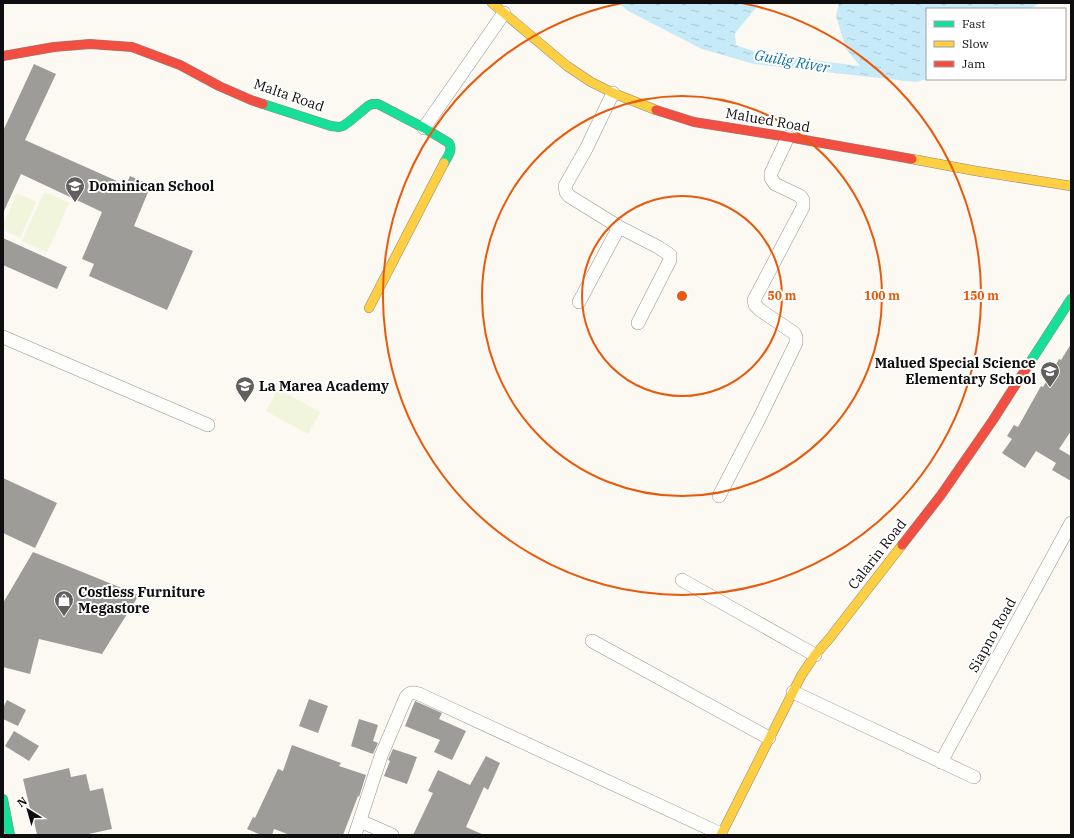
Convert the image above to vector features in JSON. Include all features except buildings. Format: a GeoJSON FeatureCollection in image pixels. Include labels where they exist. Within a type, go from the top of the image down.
{"type":"FeatureCollection","features":[{"type":"Feature","properties":{"kind":"street","name":"Malued Road"},"geometry":{"type":"LineString","coordinates":[[492,3],[567,66],[591,82],[652,109],[694,122],[1071,186]]}},
{"type":"Feature","properties":{"kind":"street"},"geometry":{"type":"LineString","coordinates":[[424,128],[504,13]]}},
{"type":"Feature","properties":{"kind":"street","name":"Malta Road"},"geometry":{"type":"LineString","coordinates":[[3,56],[54,47],[90,44],[132,47],[180,65],[219,86],[251,100],[329,126],[342,126],[372,104],[378,104],[449,143],[452,149],[369,308]]}},
{"type":"Feature","properties":{"kind":"street"},"geometry":{"type":"LineString","coordinates":[[613,93],[586,148],[565,186],[565,189],[570,196],[619,227],[658,247],[670,255],[670,260],[638,323]]}},
{"type":"Feature","properties":{"kind":"street"},"geometry":{"type":"LineString","coordinates":[[719,496],[796,343],[794,332],[760,310],[755,305],[754,300],[803,207],[803,200],[800,196],[775,184],[771,178],[771,173],[788,137]]}},
{"type":"Feature","properties":{"kind":"street"},"geometry":{"type":"LineString","coordinates":[[579,302],[619,227]]}},
{"type":"Feature","properties":{"kind":"street","name":"Calarin Road"},"geometry":{"type":"LineString","coordinates":[[721,834],[768,738],[801,676],[815,655],[941,495],[993,420],[1071,299]]}},
{"type":"Feature","properties":{"kind":"street"},"geometry":{"type":"LineString","coordinates":[[3,337],[208,425]]}},
{"type":"Feature","properties":{"kind":"street","name":"Siapno Road"},"geometry":{"type":"LineString","coordinates":[[941,762],[1071,523]]}},
{"type":"Feature","properties":{"kind":"street"},"geometry":{"type":"LineString","coordinates":[[682,580],[815,655]]}},
{"type":"Feature","properties":{"kind":"street"},"geometry":{"type":"LineString","coordinates":[[592,642],[768,738]]}},
{"type":"Feature","properties":{"kind":"street"},"geometry":{"type":"LineString","coordinates":[[355,835],[381,756],[406,697],[409,693],[413,692],[721,834]]}},
{"type":"Feature","properties":{"kind":"street"},"geometry":{"type":"LineString","coordinates":[[793,692],[974,777]]}},
{"type":"Feature","properties":{"kind":"street"},"geometry":{"type":"LineString","coordinates":[[3,799],[10,835]]}},
{"type":"Feature","properties":{"kind":"street"},"geometry":{"type":"LineString","coordinates":[[360,821],[392,835]]}},
{"type":"Feature","properties":{"kind":"green space"},"geometry":{"type":"Polygon","coordinates":[[[44,192],[69,203],[47,252],[22,241],[44,192]]]}},
{"type":"Feature","properties":{"kind":"green space"},"geometry":{"type":"Polygon","coordinates":[[[17,193],[36,202],[20,238],[3,230],[3,225],[17,193]]]}},
{"type":"Feature","properties":{"kind":"green space"},"geometry":{"type":"Polygon","coordinates":[[[278,389],[320,412],[308,434],[266,411],[278,389]]]}},
{"type":"Feature","properties":{"kind":"water","name":"Guilig River"},"geometry":{"type":"Polygon","coordinates":[[[619,3],[760,3],[735,33],[736,45],[758,53],[860,66],[846,49],[836,16],[839,3],[1040,3],[1032,8],[926,8],[926,79],[916,82],[754,64],[702,49],[628,11],[619,3]]]}},
{"type":"Feature","properties":{"kind":"traffic: fast"},"geometry":{"type":"LineString","coordinates":[[263,104],[331,126],[339,127],[350,121],[368,106],[378,104],[449,143],[450,151],[444,163]]}},
{"type":"Feature","properties":{"kind":"traffic: fast"},"geometry":{"type":"LineString","coordinates":[[1027,367],[1071,299]]}},
{"type":"Feature","properties":{"kind":"traffic: fast"},"geometry":{"type":"LineString","coordinates":[[3,799],[10,835]]}},
{"type":"Feature","properties":{"kind":"traffic: slow"},"geometry":{"type":"LineString","coordinates":[[492,3],[567,66],[591,82],[613,93],[656,110]]}},
{"type":"Feature","properties":{"kind":"traffic: slow"},"geometry":{"type":"LineString","coordinates":[[912,159],[1071,186]]}},
{"type":"Feature","properties":{"kind":"traffic: slow"},"geometry":{"type":"LineString","coordinates":[[369,308],[444,163]]}},
{"type":"Feature","properties":{"kind":"traffic: slow"},"geometry":{"type":"LineString","coordinates":[[721,835],[801,676],[815,655],[902,545]]}},
{"type":"Feature","properties":{"kind":"traffic: jam"},"geometry":{"type":"LineString","coordinates":[[3,56],[54,47],[90,44],[132,47],[180,65],[219,86],[263,104]]}},
{"type":"Feature","properties":{"kind":"traffic: jam"},"geometry":{"type":"LineString","coordinates":[[656,110],[694,122],[912,159]]}},
{"type":"Feature","properties":{"kind":"traffic: jam"},"geometry":{"type":"LineString","coordinates":[[902,545],[941,495],[993,420],[1027,367]]}},
{"type":"Feature","properties":{"kind":"place","name":"Dominican School"},"geometry":{"type":"Point","coordinates":[75,203]}},
{"type":"Feature","properties":{"kind":"place","name":"Malued Special Science Elementary School"},"geometry":{"type":"Point","coordinates":[1050,388]}},
{"type":"Feature","properties":{"kind":"place","name":"La Marea Academy"},"geometry":{"type":"Point","coordinates":[245,403]}},
{"type":"Feature","properties":{"kind":"place","name":"Costless Furniture Megastore"},"geometry":{"type":"Point","coordinates":[64,617]}}]}
